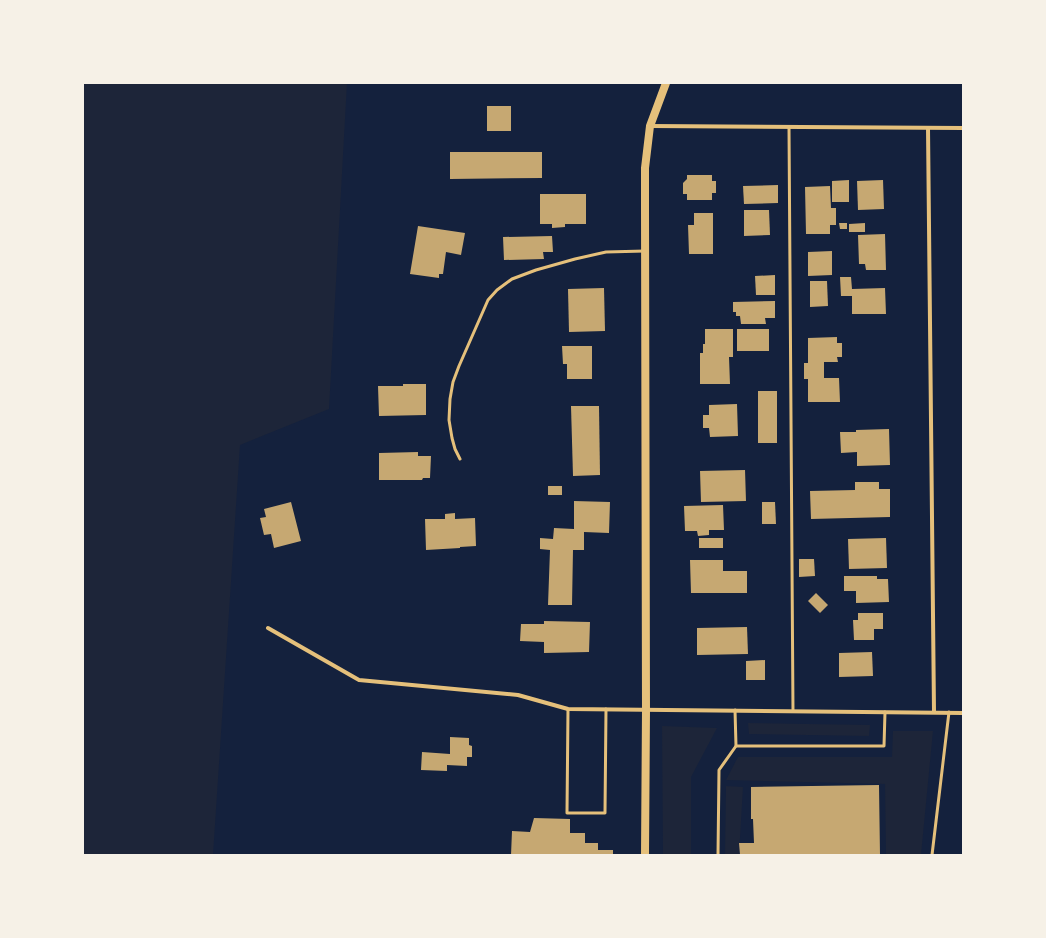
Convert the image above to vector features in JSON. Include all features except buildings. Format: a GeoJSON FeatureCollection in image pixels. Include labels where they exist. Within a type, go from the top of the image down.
{"type":"FeatureCollection","features":[{"type":"Feature","properties":{"kind":"main road"},"geometry":{"type":"LineString","coordinates":[[645,855],[645,168],[650,126],[666,83]]}},
{"type":"Feature","properties":{"kind":"street"},"geometry":{"type":"LineString","coordinates":[[650,126],[963,128]]}},
{"type":"Feature","properties":{"kind":"street"},"geometry":{"type":"LineString","coordinates":[[928,128],[934,712]]}},
{"type":"Feature","properties":{"kind":"street"},"geometry":{"type":"LineString","coordinates":[[268,628],[359,680],[518,695],[568,708],[963,713]]}},
{"type":"Feature","properties":{"kind":"lane"},"geometry":{"type":"LineString","coordinates":[[789,127],[793,711]]}},
{"type":"Feature","properties":{"kind":"lane"},"geometry":{"type":"LineString","coordinates":[[460,459],[454,444],[450,420],[450,399],[453,382],[459,366],[488,300],[497,290],[512,279],[536,270],[606,252],[645,251]]}},
{"type":"Feature","properties":{"kind":"lane"},"geometry":{"type":"LineString","coordinates":[[568,708],[567,813],[605,813],[606,709]]}},
{"type":"Feature","properties":{"kind":"lane"},"geometry":{"type":"LineString","coordinates":[[718,855],[719,770],[736,746],[735,710]]}},
{"type":"Feature","properties":{"kind":"lane"},"geometry":{"type":"LineString","coordinates":[[736,746],[884,746],[885,712]]}},
{"type":"Feature","properties":{"kind":"lane"},"geometry":{"type":"LineString","coordinates":[[932,855],[949,712]]}},
{"type":"Feature","properties":{"kind":"shaded area"},"geometry":{"type":"Polygon","coordinates":[[[83,83],[347,83],[329,409],[240,445],[213,855],[83,855],[83,83]]]}},
{"type":"Feature","properties":{"kind":"shaded area"},"geometry":{"type":"Polygon","coordinates":[[[748,723],[870,725],[869,736],[749,734],[748,723]]]}},
{"type":"Feature","properties":{"kind":"shaded area"},"geometry":{"type":"Polygon","coordinates":[[[662,726],[717,728],[691,777],[691,855],[663,855],[662,726]]]}},
{"type":"Feature","properties":{"kind":"shaded area"},"geometry":{"type":"Polygon","coordinates":[[[893,731],[933,731],[921,855],[886,855],[885,784],[726,780],[738,757],[892,757],[893,731]]]}},
{"type":"Feature","properties":{"kind":"shaded area"},"geometry":{"type":"Polygon","coordinates":[[[726,786],[743,787],[739,855],[725,855],[726,786]]]}}]}
